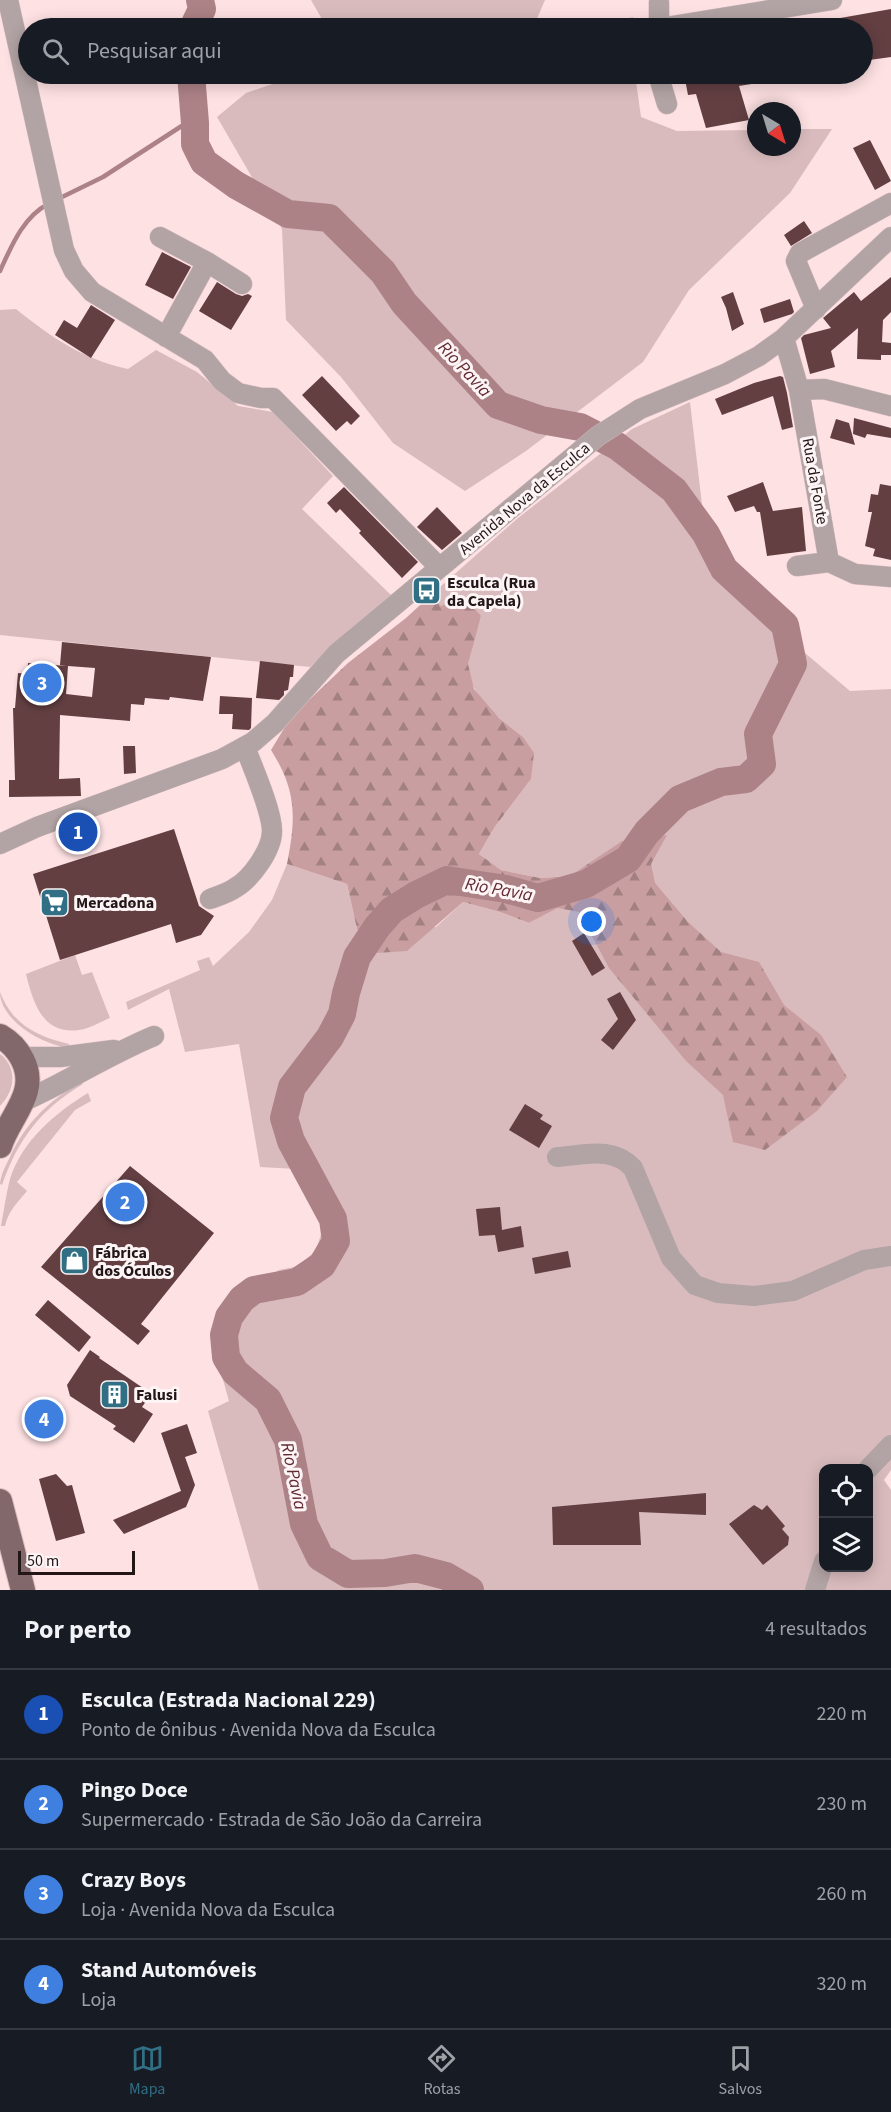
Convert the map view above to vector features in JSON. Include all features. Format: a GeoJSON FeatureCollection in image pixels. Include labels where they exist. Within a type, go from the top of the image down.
{"type":"FeatureCollection","features":[{"type":"Feature","properties":{"kind":"main road"},"geometry":{"type":"LineString","coordinates":[[0,1146],[12,1114],[26,1091],[27,1080],[22,1057],[1,1034]]}},
{"type":"Feature","properties":{"kind":"main road"},"geometry":{"type":"LineString","coordinates":[[0,1502],[23,1590]]}},
{"type":"Feature","properties":{"kind":"street"},"geometry":{"type":"LineString","coordinates":[[8,0],[18,44]]}},
{"type":"Feature","properties":{"kind":"street"},"geometry":{"type":"LineString","coordinates":[[721,18],[832,0]]}},
{"type":"Feature","properties":{"kind":"street"},"geometry":{"type":"LineString","coordinates":[[659,3],[660,18]]}},
{"type":"Feature","properties":{"kind":"street"},"geometry":{"type":"LineString","coordinates":[[27,84],[64,250],[74,271],[92,292],[205,360],[222,381],[238,393],[273,398],[440,568]]}},
{"type":"Feature","properties":{"kind":"street"},"geometry":{"type":"LineString","coordinates":[[661,84],[667,104]]}},
{"type":"Feature","properties":{"kind":"street"},"geometry":{"type":"LineString","coordinates":[[816,309],[796,261],[800,253],[891,203]]}},
{"type":"Feature","properties":{"kind":"street"},"geometry":{"type":"LineString","coordinates":[[160,237],[242,284]]}},
{"type":"Feature","properties":{"kind":"street","name":"Avenida Nova da Esculca"},"geometry":{"type":"LineString","coordinates":[[0,844],[37,827],[222,759],[245,747],[274,723],[336,654],[596,438],[640,409],[735,369],[759,356],[784,338],[891,237]]}},
{"type":"Feature","properties":{"kind":"street"},"geometry":{"type":"LineString","coordinates":[[166,337],[207,262]]}},
{"type":"Feature","properties":{"kind":"street","name":"Rua da Fonte"},"geometry":{"type":"LineString","coordinates":[[784,338],[799,390],[829,562]]}},
{"type":"Feature","properties":{"kind":"street"},"geometry":{"type":"LineString","coordinates":[[799,390],[824,389],[891,406]]}},
{"type":"Feature","properties":{"kind":"street"},"geometry":{"type":"LineString","coordinates":[[797,566],[829,562],[855,574],[891,577]]}},
{"type":"Feature","properties":{"kind":"street"},"geometry":{"type":"LineString","coordinates":[[210,899],[237,887],[256,869],[267,852],[272,832],[268,813],[245,747]]}},
{"type":"Feature","properties":{"kind":"street","name":"Avenida Nova da Esculca"},"geometry":{"type":"LineString","coordinates":[[0,830],[37,827]]}},
{"type":"Feature","properties":{"kind":"street"},"geometry":{"type":"LineString","coordinates":[[12,1114],[57,1085],[125,1048],[154,1036]]}},
{"type":"Feature","properties":{"kind":"street"},"geometry":{"type":"LineString","coordinates":[[22,1057],[60,1057],[125,1048]]}},
{"type":"Feature","properties":{"kind":"street"},"geometry":{"type":"LineString","coordinates":[[557,1157],[609,1154],[624,1158],[633,1168],[671,1258],[695,1285],[718,1293],[754,1296],[793,1291],[864,1260],[891,1256]]}},
{"type":"Feature","properties":{"kind":"street"},"geometry":{"type":"LineString","coordinates":[[873,1464],[891,1445]]}},
{"type":"Feature","properties":{"kind":"street"},"geometry":{"type":"LineString","coordinates":[[814,1590],[820,1572]]}},
{"type":"Feature","properties":{"kind":"shaded area"},"geometry":{"type":"Polygon","coordinates":[[[311,0],[545,0],[537,18],[321,18],[311,0]]]}},
{"type":"Feature","properties":{"kind":"shaded area"},"geometry":{"type":"Polygon","coordinates":[[[273,84],[636,84],[641,117],[677,131],[747,130],[747,156],[801,156],[801,129],[832,129],[790,193],[689,290],[643,362],[526,451],[465,491],[393,443],[341,377],[286,320],[282,229],[217,117],[246,93],[273,84]]]}},
{"type":"Feature","properties":{"kind":"shaded area"},"geometry":{"type":"Polygon","coordinates":[[[16,309],[55,338],[96,359],[128,369],[156,350],[197,372],[238,406],[273,412],[333,476],[302,509],[391,595],[310,667],[0,635],[0,310],[16,309]]]}},
{"type":"Feature","properties":{"kind":"shaded area"},"geometry":{"type":"Polygon","coordinates":[[[690,402],[710,573],[850,691],[891,689],[891,1470],[884,1480],[891,1490],[891,1590],[259,1590],[208,1411],[229,1401],[216,1355],[217,1326],[237,1293],[279,1270],[299,1266],[316,1250],[323,1228],[296,1169],[260,1167],[239,1044],[185,1052],[169,989],[128,1010],[126,1002],[200,970],[197,961],[209,957],[213,966],[249,932],[272,900],[287,864],[347,884],[357,929],[436,927],[463,902],[529,923],[558,908],[570,876],[540,878],[501,870],[479,854],[494,828],[531,779],[523,737],[487,706],[470,677],[469,654],[481,616],[441,606],[431,595],[518,518],[632,429],[690,402]]]}},
{"type":"Feature","properties":{"kind":"shaded area"},"geometry":{"type":"Polygon","coordinates":[[[75,955],[82,975],[92,972],[110,1018],[91,1027],[66,1030],[48,1022],[41,1014],[26,974],[75,955]]]}},
{"type":"Feature","properties":{"kind":"shaded area"},"geometry":{"type":"Polygon","coordinates":[[[0,992],[5,1003],[19,1021],[36,1033],[69,1044],[70,1047],[48,1042],[25,1030],[7,1012],[0,992]]]}},
{"type":"Feature","properties":{"kind":"shaded area"},"geometry":{"type":"Polygon","coordinates":[[[0,1054],[10,1066],[12,1080],[9,1094],[0,1106],[0,1054]]]}},
{"type":"Feature","properties":{"kind":"shaded area"},"geometry":{"type":"Polygon","coordinates":[[[81,1082],[83,1084],[55,1104],[33,1127],[15,1153],[2,1185],[0,1184],[4,1170],[23,1133],[49,1105],[81,1082]]]}},
{"type":"Feature","properties":{"kind":"shaded area"},"geometry":{"type":"Polygon","coordinates":[[[88,1093],[91,1101],[75,1110],[17,1182],[27,1191],[11,1211],[5,1226],[1,1226],[10,1179],[23,1152],[31,1140],[52,1119],[88,1093]]]}},
{"type":"Feature","properties":{"kind":"green space"},"geometry":{"type":"Polygon","coordinates":[[[431,595],[441,606],[465,598],[481,616],[468,664],[474,689],[499,718],[523,737],[534,753],[531,779],[494,828],[479,854],[501,870],[540,878],[570,876],[622,841],[667,835],[651,864],[655,883],[688,922],[721,952],[759,962],[784,1005],[821,1035],[847,1077],[817,1111],[765,1150],[733,1142],[723,1095],[686,1061],[609,968],[579,912],[558,908],[529,923],[463,902],[407,951],[377,953],[357,929],[347,884],[287,864],[292,833],[292,805],[286,779],[271,750],[291,717],[348,663],[406,618],[431,595]]]}},
{"type":"Feature","properties":{"kind":"building"},"geometry":{"type":"Polygon","coordinates":[[[891,9],[891,57],[873,59],[873,18],[840,18],[891,9]]]}},
{"type":"Feature","properties":{"kind":"building"},"geometry":{"type":"Polygon","coordinates":[[[686,84],[751,84],[739,86],[747,120],[706,128],[696,94],[688,95],[686,84]]]}},
{"type":"Feature","properties":{"kind":"building"},"geometry":{"type":"Polygon","coordinates":[[[870,140],[891,181],[875,190],[853,148],[870,140]]]}},
{"type":"Feature","properties":{"kind":"building"},"geometry":{"type":"Polygon","coordinates":[[[804,221],[812,233],[791,246],[784,235],[804,221]]]}},
{"type":"Feature","properties":{"kind":"building"},"geometry":{"type":"Polygon","coordinates":[[[162,252],[191,267],[173,299],[145,285],[162,252]]]}},
{"type":"Feature","properties":{"kind":"building"},"geometry":{"type":"Polygon","coordinates":[[[891,277],[891,312],[883,320],[882,342],[891,343],[891,355],[881,355],[881,360],[857,359],[858,328],[831,351],[835,367],[810,374],[801,338],[804,335],[831,328],[823,318],[854,292],[861,301],[891,277]]]}},
{"type":"Feature","properties":{"kind":"building"},"geometry":{"type":"Polygon","coordinates":[[[217,282],[236,294],[252,296],[231,330],[199,311],[217,282]]]}},
{"type":"Feature","properties":{"kind":"building"},"geometry":{"type":"Polygon","coordinates":[[[733,292],[744,324],[732,331],[721,297],[733,292]]]}},
{"type":"Feature","properties":{"kind":"building"},"geometry":{"type":"Polygon","coordinates":[[[790,299],[794,312],[792,314],[764,323],[760,309],[790,299]]]}},
{"type":"Feature","properties":{"kind":"building"},"geometry":{"type":"Polygon","coordinates":[[[91,305],[115,320],[91,358],[55,335],[64,320],[77,328],[91,305]]]}},
{"type":"Feature","properties":{"kind":"building"},"geometry":{"type":"Polygon","coordinates":[[[322,376],[360,416],[351,425],[347,421],[336,431],[302,395],[322,376]]]}},
{"type":"Feature","properties":{"kind":"building"},"geometry":{"type":"Polygon","coordinates":[[[783,377],[793,427],[782,430],[773,396],[722,415],[715,399],[754,383],[783,377]]]}},
{"type":"Feature","properties":{"kind":"building"},"geometry":{"type":"Polygon","coordinates":[[[854,418],[891,428],[891,438],[867,434],[865,438],[853,434],[854,418]]]}},
{"type":"Feature","properties":{"kind":"building"},"geometry":{"type":"Polygon","coordinates":[[[836,419],[849,423],[855,445],[830,438],[836,419]]]}},
{"type":"Feature","properties":{"kind":"building"},"geometry":{"type":"Polygon","coordinates":[[[763,482],[773,511],[802,507],[806,551],[767,556],[760,512],[757,512],[754,506],[735,512],[727,496],[763,482]]]}},
{"type":"Feature","properties":{"kind":"building"},"geometry":{"type":"Polygon","coordinates":[[[880,484],[891,486],[891,560],[873,556],[875,549],[865,546],[872,512],[868,512],[871,494],[878,495],[880,484]]]}},
{"type":"Feature","properties":{"kind":"building"},"geometry":{"type":"Polygon","coordinates":[[[344,487],[418,562],[402,578],[359,533],[361,531],[340,509],[336,513],[327,503],[344,487]]]}},
{"type":"Feature","properties":{"kind":"building"},"geometry":{"type":"Polygon","coordinates":[[[437,507],[462,533],[442,550],[417,527],[437,507]]]}},
{"type":"Feature","properties":{"kind":"building"},"geometry":{"type":"Polygon","coordinates":[[[62,642],[211,657],[203,701],[170,697],[169,700],[145,698],[144,705],[131,704],[130,721],[60,715],[59,779],[80,778],[81,796],[9,797],[9,780],[15,780],[13,708],[15,708],[18,673],[27,674],[28,663],[67,666],[60,665],[62,642]],[[68,666],[66,694],[92,697],[95,668],[68,666]]]}},
{"type":"Feature","properties":{"kind":"building"},"geometry":{"type":"Polygon","coordinates":[[[260,661],[294,665],[293,677],[290,677],[288,690],[284,691],[284,695],[279,700],[256,698],[260,661]]]}},
{"type":"Feature","properties":{"kind":"building"},"geometry":{"type":"Polygon","coordinates":[[[220,696],[252,698],[251,728],[249,730],[232,729],[233,714],[219,714],[220,696]]]}},
{"type":"Feature","properties":{"kind":"building"},"geometry":{"type":"Polygon","coordinates":[[[123,746],[135,746],[136,773],[124,774],[123,746]]]}},
{"type":"Feature","properties":{"kind":"building"},"geometry":{"type":"Polygon","coordinates":[[[174,829],[199,906],[214,916],[201,935],[176,943],[171,924],[60,960],[33,874],[174,829]]]}},
{"type":"Feature","properties":{"kind":"building"},"geometry":{"type":"Polygon","coordinates":[[[584,933],[605,968],[592,976],[572,941],[584,933]]]}},
{"type":"Feature","properties":{"kind":"building"},"geometry":{"type":"Polygon","coordinates":[[[620,992],[636,1020],[613,1050],[601,1040],[618,1019],[607,999],[620,992]]]}},
{"type":"Feature","properties":{"kind":"building"},"geometry":{"type":"Polygon","coordinates":[[[525,1104],[543,1115],[540,1119],[552,1126],[539,1148],[509,1130],[525,1104]]]}},
{"type":"Feature","properties":{"kind":"building"},"geometry":{"type":"Polygon","coordinates":[[[130,1166],[214,1233],[141,1324],[150,1331],[138,1345],[41,1267],[130,1166]]]}},
{"type":"Feature","properties":{"kind":"building"},"geometry":{"type":"Polygon","coordinates":[[[500,1207],[502,1230],[521,1226],[524,1247],[498,1252],[495,1235],[479,1236],[476,1209],[500,1207]]]}},
{"type":"Feature","properties":{"kind":"building"},"geometry":{"type":"Polygon","coordinates":[[[568,1251],[571,1267],[535,1274],[532,1258],[568,1251]]]}},
{"type":"Feature","properties":{"kind":"building"},"geometry":{"type":"Polygon","coordinates":[[[48,1300],[91,1337],[79,1352],[35,1315],[48,1300]]]}},
{"type":"Feature","properties":{"kind":"building","name":"Falusi"},"geometry":{"type":"Polygon","coordinates":[[[90,1350],[143,1388],[141,1391],[149,1397],[142,1407],[153,1414],[134,1443],[113,1429],[116,1426],[70,1396],[67,1385],[90,1350]]]}},
{"type":"Feature","properties":{"kind":"building"},"geometry":{"type":"Polygon","coordinates":[[[187,1424],[197,1453],[185,1457],[195,1485],[186,1507],[124,1534],[113,1520],[181,1491],[161,1433],[187,1424]]]}},
{"type":"Feature","properties":{"kind":"building"},"geometry":{"type":"Polygon","coordinates":[[[56,1474],[67,1486],[72,1485],[85,1533],[56,1541],[39,1479],[56,1474]]]}},
{"type":"Feature","properties":{"kind":"building"},"geometry":{"type":"Polygon","coordinates":[[[706,1493],[706,1515],[639,1512],[641,1545],[553,1545],[552,1507],[706,1493]]]}},
{"type":"Feature","properties":{"kind":"building"},"geometry":{"type":"Polygon","coordinates":[[[754,1505],[762,1510],[767,1505],[785,1526],[782,1529],[789,1537],[788,1545],[763,1565],[729,1524],[754,1505]]]}},
{"type":"Feature","properties":{"kind":"waterway","name":"Rio Pavia"},"geometry":{"type":"LineString","coordinates":[[198,18],[202,9],[200,0]]}},
{"type":"Feature","properties":{"kind":"waterway","name":"Rio Pavia"},"geometry":{"type":"LineString","coordinates":[[192,84],[195,144],[204,162],[236,185],[288,214],[329,218],[383,272],[404,303],[498,405],[541,420],[580,427],[617,446],[674,490],[706,534],[724,569],[785,625],[793,664],[758,734],[762,764],[746,779],[721,782],[680,799],[647,832],[628,859],[586,884],[538,898],[506,889],[447,880],[392,910],[377,927],[357,957],[342,1014],[330,1037],[292,1087],[284,1118],[291,1141],[333,1219],[336,1241],[322,1265],[297,1282],[254,1290],[242,1299],[229,1317],[224,1335],[226,1357],[235,1372],[268,1400],[288,1440],[304,1524],[320,1557],[348,1574],[385,1573],[415,1568],[446,1576],[470,1590]]}},
{"type":"Feature","properties":{"kind":"waterway","name":"Rio Pavia"},"geometry":{"type":"LineString","coordinates":[[58,199],[103,177],[194,118]]}},
{"type":"Feature","properties":{"kind":"waterway","name":"Rio Pavia"},"geometry":{"type":"LineString","coordinates":[[0,271],[13,243],[25,225],[48,204]]}},
{"type":"Feature","properties":{"kind":"place","name":"Esculca (Rua da Capela)"},"geometry":{"type":"Point","coordinates":[426,591]}},
{"type":"Feature","properties":{"kind":"place","name":"Crazy Boys"},"geometry":{"type":"Point","coordinates":[42,683]}},
{"type":"Feature","properties":{"kind":"place","name":"Esculca (Estrada Nacional 229)"},"geometry":{"type":"Point","coordinates":[78,832]}},
{"type":"Feature","properties":{"kind":"place","name":"Mercadona"},"geometry":{"type":"Point","coordinates":[55,902]}},
{"type":"Feature","properties":{"kind":"place","name":"Pingo Doce"},"geometry":{"type":"Point","coordinates":[125,1202]}},
{"type":"Feature","properties":{"kind":"place","name":"Fábrica dos Óculos"},"geometry":{"type":"Point","coordinates":[74,1261]}},
{"type":"Feature","properties":{"kind":"place","name":"Falusi"},"geometry":{"type":"Point","coordinates":[115,1394]}},
{"type":"Feature","properties":{"kind":"place","name":"Stand Automóveis"},"geometry":{"type":"Point","coordinates":[44,1419]}}]}
